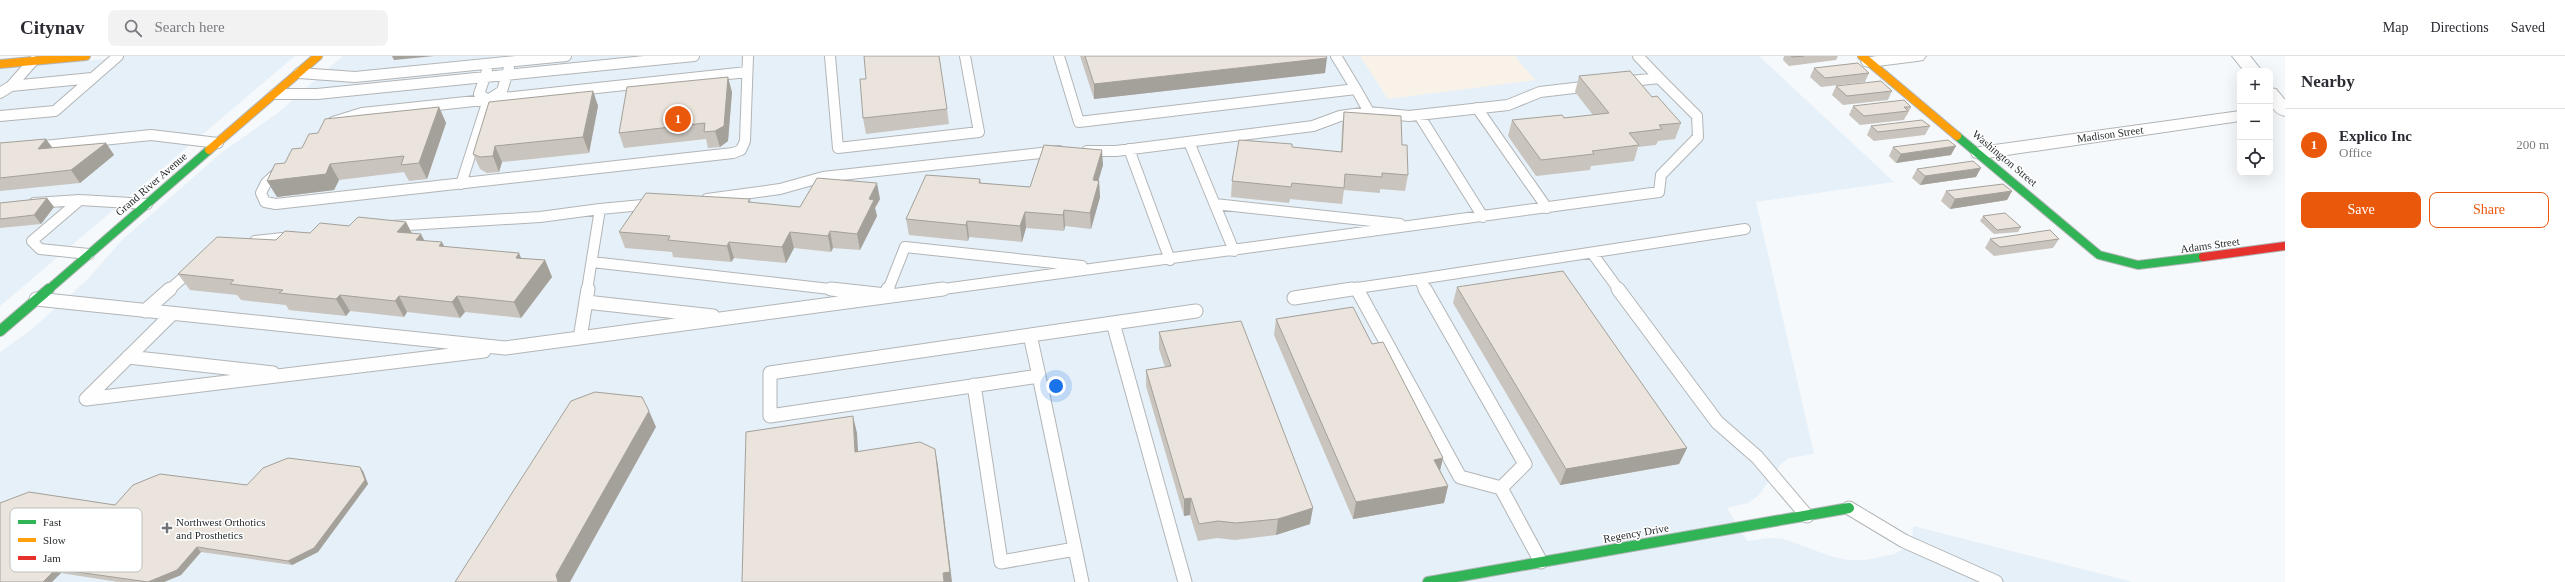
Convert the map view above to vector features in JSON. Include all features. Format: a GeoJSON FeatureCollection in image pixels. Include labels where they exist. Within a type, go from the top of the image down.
{"type":"FeatureCollection","features":[{"type":"Feature","properties":{"kind":"street"},"geometry":{"type":"LineString","coordinates":[[0,64],[86,56]]}},
{"type":"Feature","properties":{"kind":"street","name":"Grand River Avenue"},"geometry":{"type":"LineString","coordinates":[[0,331],[318,56]]}},
{"type":"Feature","properties":{"kind":"street"},"geometry":{"type":"LineString","coordinates":[[1866,59],[1917,56]]}},
{"type":"Feature","properties":{"kind":"street"},"geometry":{"type":"LineString","coordinates":[[2241,56],[2251,68]]}},
{"type":"Feature","properties":{"kind":"street","name":"Washington Street"},"geometry":{"type":"LineString","coordinates":[[1866,59],[2099,254],[2138,266]]}},
{"type":"Feature","properties":{"kind":"street"},"geometry":{"type":"LineString","coordinates":[[2273,98],[2280,111]]}},
{"type":"Feature","properties":{"kind":"street","name":"Madison Street"},"geometry":{"type":"LineString","coordinates":[[1980,153],[2237,116]]}},
{"type":"Feature","properties":{"kind":"street","name":"Adams Street"},"geometry":{"type":"LineString","coordinates":[[2138,266],[2285,246]]}},
{"type":"Feature","properties":{"kind":"street","name":"Regency Drive"},"geometry":{"type":"LineString","coordinates":[[1428,582],[1848,508]]}},
{"type":"Feature","properties":{"kind":"lane"},"geometry":{"type":"LineString","coordinates":[[0,116],[55,110],[118,56]]}},
{"type":"Feature","properties":{"kind":"lane"},"geometry":{"type":"LineString","coordinates":[[298,73],[355,77],[566,56]]}},
{"type":"Feature","properties":{"kind":"lane"},"geometry":{"type":"LineString","coordinates":[[275,94],[317,94],[694,56]]}},
{"type":"Feature","properties":{"kind":"lane"},"geometry":{"type":"LineString","coordinates":[[289,162],[266,184],[261,194],[266,202],[276,204],[733,153],[741,150],[745,141],[748,56]]}},
{"type":"Feature","properties":{"kind":"lane"},"geometry":{"type":"LineString","coordinates":[[830,56],[831,88],[838,148],[979,132],[965,56]]}},
{"type":"Feature","properties":{"kind":"lane"},"geometry":{"type":"LineString","coordinates":[[1059,56],[1079,122],[1356,89]]}},
{"type":"Feature","properties":{"kind":"lane"},"geometry":{"type":"LineString","coordinates":[[1336,56],[1369,112]]}},
{"type":"Feature","properties":{"kind":"lane"},"geometry":{"type":"LineString","coordinates":[[172,314],[86,399],[294,375],[505,348],[732,318],[886,295],[1170,260],[1659,192],[1661,175],[1698,137],[1697,116],[1638,56]]}},
{"type":"Feature","properties":{"kind":"lane"},"geometry":{"type":"LineString","coordinates":[[0,93],[11,86],[33,61]]}},
{"type":"Feature","properties":{"kind":"lane"},"geometry":{"type":"LineString","coordinates":[[461,184],[488,100],[502,91],[511,62]]}},
{"type":"Feature","properties":{"kind":"lane"},"geometry":{"type":"LineString","coordinates":[[488,100],[479,94],[489,64]]}},
{"type":"Feature","properties":{"kind":"lane"},"geometry":{"type":"LineString","coordinates":[[324,129],[329,124],[362,112],[747,72]]}},
{"type":"Feature","properties":{"kind":"lane"},"geometry":{"type":"LineString","coordinates":[[388,86],[394,73]]}},
{"type":"Feature","properties":{"kind":"lane"},"geometry":{"type":"LineString","coordinates":[[11,86],[92,78]]}},
{"type":"Feature","properties":{"kind":"lane"},"geometry":{"type":"LineString","coordinates":[[699,200],[767,193],[797,186],[823,177],[1044,151],[1130,149],[1189,142],[1313,126],[1340,116],[1369,112],[1419,115],[1508,105],[1540,92],[1659,78]]}},
{"type":"Feature","properties":{"kind":"lane"},"geometry":{"type":"LineString","coordinates":[[1477,108],[1547,208]]}},
{"type":"Feature","properties":{"kind":"lane"},"geometry":{"type":"LineString","coordinates":[[1419,115],[1483,217]]}},
{"type":"Feature","properties":{"kind":"lane"},"geometry":{"type":"LineString","coordinates":[[24,148],[151,135],[218,142]]}},
{"type":"Feature","properties":{"kind":"lane"},"geometry":{"type":"LineString","coordinates":[[1189,142],[1234,251]]}},
{"type":"Feature","properties":{"kind":"lane"},"geometry":{"type":"LineString","coordinates":[[1130,149],[1170,260]]}},
{"type":"Feature","properties":{"kind":"lane"},"geometry":{"type":"LineString","coordinates":[[22,204],[80,200],[146,204]]}},
{"type":"Feature","properties":{"kind":"lane"},"geometry":{"type":"LineString","coordinates":[[80,200],[32,241],[40,249],[89,254]]}},
{"type":"Feature","properties":{"kind":"lane"},"geometry":{"type":"LineString","coordinates":[[382,227],[540,217],[661,203]]}},
{"type":"Feature","properties":{"kind":"lane"},"geometry":{"type":"LineString","coordinates":[[1215,204],[1420,226]]}},
{"type":"Feature","properties":{"kind":"lane"},"geometry":{"type":"LineString","coordinates":[[580,338],[600,209]]}},
{"type":"Feature","properties":{"kind":"lane"},"geometry":{"type":"LineString","coordinates":[[1294,298],[1745,229]]}},
{"type":"Feature","properties":{"kind":"lane"},"geometry":{"type":"LineString","coordinates":[[242,243],[304,236]]}},
{"type":"Feature","properties":{"kind":"lane"},"geometry":{"type":"LineString","coordinates":[[886,295],[906,247],[1104,268]]}},
{"type":"Feature","properties":{"kind":"lane"},"geometry":{"type":"LineString","coordinates":[[1592,253],[1717,422],[1757,457],[1807,516]]}},
{"type":"Feature","properties":{"kind":"lane"},"geometry":{"type":"LineString","coordinates":[[145,311],[205,258]]}},
{"type":"Feature","properties":{"kind":"lane"},"geometry":{"type":"LineString","coordinates":[[592,262],[886,295]]}},
{"type":"Feature","properties":{"kind":"lane"},"geometry":{"type":"LineString","coordinates":[[1419,279],[1525,464],[1501,488]]}},
{"type":"Feature","properties":{"kind":"lane"},"geometry":{"type":"LineString","coordinates":[[1358,288],[1460,477],[1501,488],[1541,562]]}},
{"type":"Feature","properties":{"kind":"lane"},"geometry":{"type":"LineString","coordinates":[[36,300],[505,348]]}},
{"type":"Feature","properties":{"kind":"lane"},"geometry":{"type":"LineString","coordinates":[[586,302],[732,318]]}},
{"type":"Feature","properties":{"kind":"lane"},"geometry":{"type":"LineString","coordinates":[[1039,376],[770,416],[770,373],[1196,311]]}},
{"type":"Feature","properties":{"kind":"lane"},"geometry":{"type":"LineString","coordinates":[[1113,323],[1185,582]]}},
{"type":"Feature","properties":{"kind":"lane"},"geometry":{"type":"LineString","coordinates":[[1030,335],[1082,582]]}},
{"type":"Feature","properties":{"kind":"lane"},"geometry":{"type":"LineString","coordinates":[[128,357],[294,375]]}},
{"type":"Feature","properties":{"kind":"lane"},"geometry":{"type":"LineString","coordinates":[[974,385],[1001,562],[1075,549]]}},
{"type":"Feature","properties":{"kind":"lane"},"geometry":{"type":"LineString","coordinates":[[1848,508],[1904,541],[1996,582]]}},
{"type":"Feature","properties":{"kind":"shaded area"},"geometry":{"type":"Polygon","coordinates":[[[117,56],[295,56],[0,306],[0,69],[115,58],[117,56]]]}},
{"type":"Feature","properties":{"kind":"shaded area"},"geometry":{"type":"Polygon","coordinates":[[[343,56],[1759,56],[1894,182],[1756,202],[1814,454],[1789,458],[1780,465],[1759,495],[1748,503],[1727,508],[1747,541],[1770,538],[1784,539],[1830,556],[1848,560],[1865,560],[1895,554],[1906,547],[1912,541],[1913,526],[2133,582],[0,582],[0,352],[31,330],[88,279],[121,241],[221,153],[279,112],[343,56]]]}},
{"type":"Feature","properties":{"kind":"shaded area"},"geometry":{"type":"Polygon","coordinates":[[[1360,56],[1515,56],[1535,80],[1388,99],[1360,56]]]}},
{"type":"Feature","properties":{"kind":"building"},"geometry":{"type":"Polygon","coordinates":[[[864,56],[939,56],[947,109],[863,118],[860,79],[866,79],[864,56]]]}},
{"type":"Feature","properties":{"kind":"building"},"geometry":{"type":"Polygon","coordinates":[[[1085,56],[1326,56],[1327,58],[1094,84],[1085,56]]]}},
{"type":"Feature","properties":{"kind":"building"},"geometry":{"type":"Polygon","coordinates":[[[1858,63],[1869,73],[1825,78],[1814,68],[1858,63]]]}},
{"type":"Feature","properties":{"kind":"building"},"geometry":{"type":"Polygon","coordinates":[[[1630,71],[1652,97],[1657,96],[1681,123],[1659,125],[1662,129],[1629,133],[1639,145],[1592,151],[1594,154],[1541,160],[1512,120],[1562,115],[1564,118],[1609,113],[1579,76],[1630,71]]]}},
{"type":"Feature","properties":{"kind":"building"},"geometry":{"type":"Polygon","coordinates":[[[728,77],[724,126],[715,131],[704,132],[705,123],[619,133],[627,87],[728,77]]]}},
{"type":"Feature","properties":{"kind":"building"},"geometry":{"type":"Polygon","coordinates":[[[1881,81],[1892,91],[1847,96],[1836,86],[1881,81]]]}},
{"type":"Feature","properties":{"kind":"building"},"geometry":{"type":"Polygon","coordinates":[[[593,91],[583,137],[495,146],[493,156],[480,157],[473,154],[489,102],[593,91]]]}},
{"type":"Feature","properties":{"kind":"building"},"geometry":{"type":"Polygon","coordinates":[[[1904,100],[1911,107],[1904,107],[1908,111],[1864,116],[1853,106],[1904,100]]]}},
{"type":"Feature","properties":{"kind":"building"},"geometry":{"type":"Polygon","coordinates":[[[439,107],[419,163],[401,165],[404,156],[330,164],[326,174],[267,181],[275,164],[285,163],[292,149],[302,148],[309,134],[318,133],[325,119],[439,107]]]}},
{"type":"Feature","properties":{"kind":"building"},"geometry":{"type":"Polygon","coordinates":[[[1344,112],[1401,116],[1402,145],[1407,145],[1408,175],[1382,173],[1382,177],[1345,174],[1344,188],[1292,183],[1291,187],[1232,181],[1239,140],[1292,144],[1292,147],[1342,152],[1344,112]]]}},
{"type":"Feature","properties":{"kind":"building"},"geometry":{"type":"Polygon","coordinates":[[[1922,120],[1930,126],[1878,132],[1871,126],[1922,120]]]}},
{"type":"Feature","properties":{"kind":"building"},"geometry":{"type":"Polygon","coordinates":[[[46,139],[38,149],[106,143],[71,170],[0,178],[0,143],[46,139]]]}},
{"type":"Feature","properties":{"kind":"building"},"geometry":{"type":"Polygon","coordinates":[[[1948,140],[1956,146],[1901,154],[1893,147],[1948,140]]]}},
{"type":"Feature","properties":{"kind":"building"},"geometry":{"type":"Polygon","coordinates":[[[1044,145],[1102,150],[1093,180],[1099,181],[1090,213],[1064,210],[1063,215],[1025,212],[1020,226],[967,221],[966,225],[906,219],[926,175],[980,179],[979,183],[1030,187],[1044,145]]]}},
{"type":"Feature","properties":{"kind":"building"},"geometry":{"type":"Polygon","coordinates":[[[1973,161],[1981,168],[1925,176],[1917,169],[1973,161]]]}},
{"type":"Feature","properties":{"kind":"building"},"geometry":{"type":"Polygon","coordinates":[[[817,178],[877,183],[869,199],[874,200],[857,234],[830,231],[828,236],[790,232],[782,247],[729,242],[727,246],[668,240],[670,236],[619,232],[646,193],[750,199],[748,202],[800,207],[817,178]]]}},
{"type":"Feature","properties":{"kind":"building"},"geometry":{"type":"Polygon","coordinates":[[[2003,184],[2012,191],[1955,199],[1946,191],[2003,184]]]}},
{"type":"Feature","properties":{"kind":"building"},"geometry":{"type":"Polygon","coordinates":[[[47,198],[34,215],[0,219],[0,203],[47,198]]]}},
{"type":"Feature","properties":{"kind":"building"},"geometry":{"type":"Polygon","coordinates":[[[2005,213],[2021,227],[1997,230],[1983,216],[2005,213]]]}},
{"type":"Feature","properties":{"kind":"building"},"geometry":{"type":"Polygon","coordinates":[[[358,217],[406,222],[397,232],[421,234],[416,240],[442,242],[439,246],[519,253],[516,258],[545,260],[514,302],[457,296],[452,302],[399,296],[395,301],[340,295],[336,299],[279,293],[283,290],[230,284],[234,280],[178,274],[217,237],[276,240],[285,231],[310,233],[320,223],[349,226],[358,217]]]}},
{"type":"Feature","properties":{"kind":"building"},"geometry":{"type":"Polygon","coordinates":[[[2050,230],[2059,239],[2000,247],[1990,239],[2050,230]]]}},
{"type":"Feature","properties":{"kind":"building"},"geometry":{"type":"Polygon","coordinates":[[[1563,271],[1687,448],[1566,469],[1457,287],[1563,271]]]}},
{"type":"Feature","properties":{"kind":"building"},"geometry":{"type":"Polygon","coordinates":[[[1353,307],[1372,344],[1383,342],[1443,458],[1434,460],[1448,486],[1356,502],[1276,319],[1353,307]]]}},
{"type":"Feature","properties":{"kind":"building"},"geometry":{"type":"Polygon","coordinates":[[[1241,321],[1313,508],[1278,519],[1236,523],[1218,521],[1199,524],[1191,498],[1184,499],[1146,370],[1171,366],[1159,332],[1241,321]]]}},
{"type":"Feature","properties":{"kind":"building"},"geometry":{"type":"Polygon","coordinates":[[[595,392],[642,397],[649,411],[556,575],[558,582],[455,582],[571,401],[595,392]]]}},
{"type":"Feature","properties":{"kind":"building"},"geometry":{"type":"Polygon","coordinates":[[[853,416],[855,452],[920,442],[935,449],[950,572],[943,573],[944,582],[742,582],[746,432],[853,416]]]}},
{"type":"Feature","properties":{"kind":"building"},"geometry":{"type":"Polygon","coordinates":[[[288,458],[360,467],[365,480],[314,548],[288,561],[197,547],[177,570],[148,582],[77,572],[142,572],[142,508],[10,508],[10,572],[53,572],[43,582],[0,582],[0,503],[29,492],[115,505],[133,485],[160,474],[247,485],[263,468],[288,458]]]}},
{"type":"Feature","properties":{"kind":"traffic: fast"},"geometry":{"type":"LineString","coordinates":[[1957,136],[2099,255],[2138,265],[2203,257]]}},
{"type":"Feature","properties":{"kind":"traffic: fast"},"geometry":{"type":"LineString","coordinates":[[0,331],[209,150]]}},
{"type":"Feature","properties":{"kind":"traffic: fast"},"geometry":{"type":"LineString","coordinates":[[1428,582],[1849,508]]}},
{"type":"Feature","properties":{"kind":"traffic: slow"},"geometry":{"type":"LineString","coordinates":[[0,64],[86,56]]}},
{"type":"Feature","properties":{"kind":"traffic: slow"},"geometry":{"type":"LineString","coordinates":[[209,150],[318,56]]}},
{"type":"Feature","properties":{"kind":"traffic: slow"},"geometry":{"type":"LineString","coordinates":[[1862,56],[1957,136]]}},
{"type":"Feature","properties":{"kind":"traffic: jam"},"geometry":{"type":"LineString","coordinates":[[2203,257],[2285,246]]}},
{"type":"Feature","properties":{"kind":"place","name":"Explico Inc"},"geometry":{"type":"Point","coordinates":[678,119]}},
{"type":"Feature","properties":{"kind":"place","name":"Northwest Orthotics and Prosthetics"},"geometry":{"type":"Point","coordinates":[167,528]}}]}
